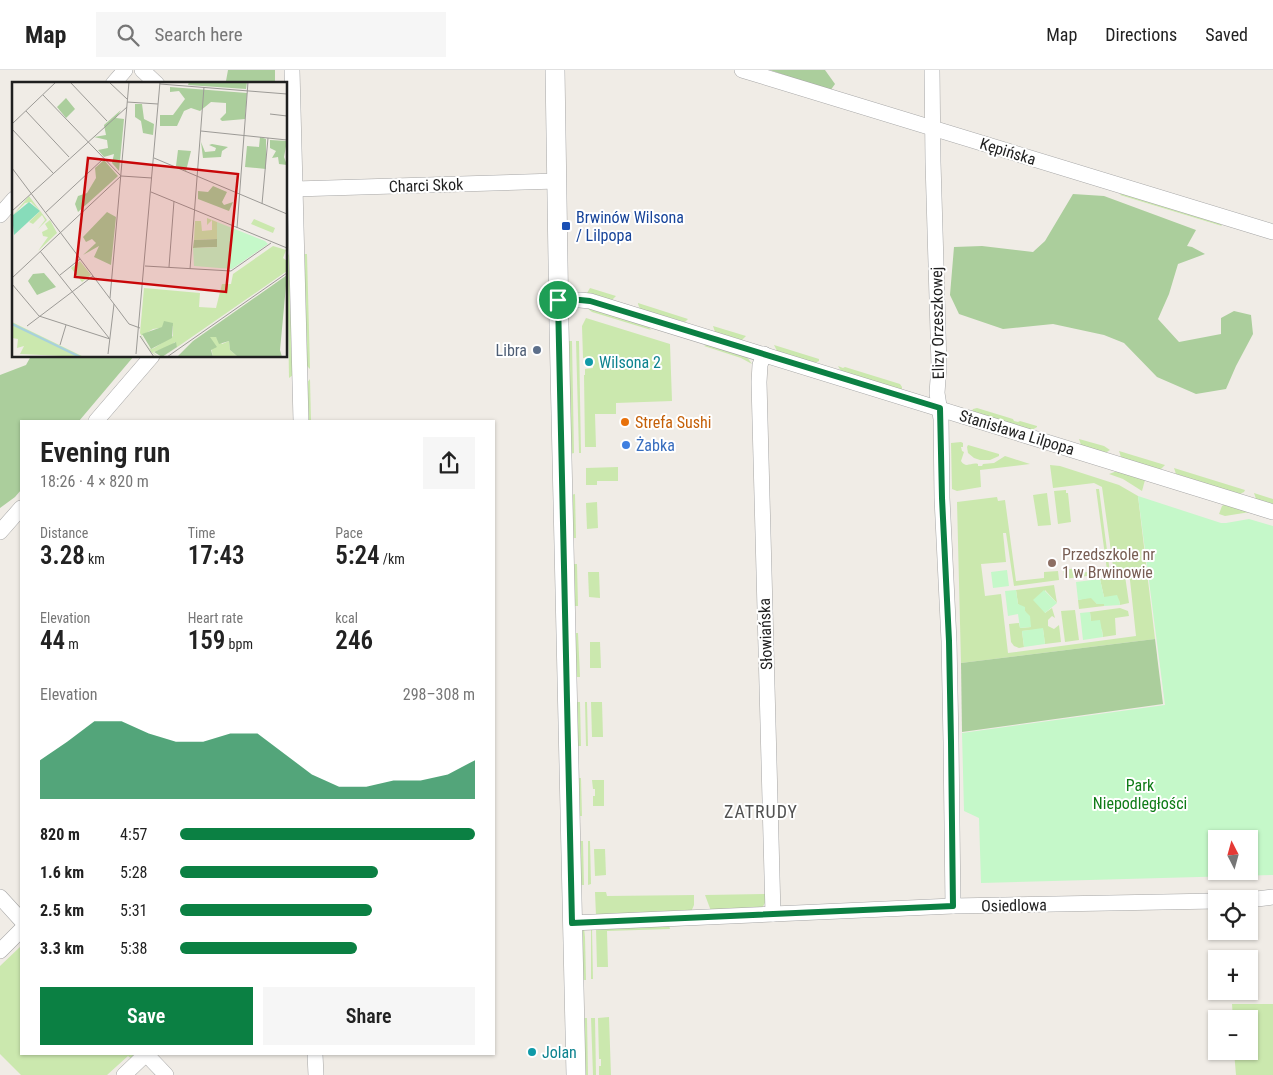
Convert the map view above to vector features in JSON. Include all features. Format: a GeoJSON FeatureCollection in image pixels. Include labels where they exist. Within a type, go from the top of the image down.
{"type":"FeatureCollection","features":[{"type":"Feature","properties":{"kind":"street"},"geometry":{"type":"LineString","coordinates":[[115,82],[125,70]]}},
{"type":"Feature","properties":{"kind":"street"},"geometry":{"type":"LineString","coordinates":[[142,70],[156,82]]}},
{"type":"Feature","properties":{"kind":"street"},"geometry":{"type":"LineString","coordinates":[[292,70],[289,192],[301,420]]}},
{"type":"Feature","properties":{"kind":"street"},"geometry":{"type":"LineString","coordinates":[[556,70],[558,300],[576,1075]]}},
{"type":"Feature","properties":{"kind":"street","name":"Kępińska"},"geometry":{"type":"LineString","coordinates":[[742,70],[1273,232]]}},
{"type":"Feature","properties":{"kind":"street","name":"Elizy Orzeszkowej"},"geometry":{"type":"LineString","coordinates":[[932,70],[939,366],[937,393],[940,408],[949,641],[953,906]]}},
{"type":"Feature","properties":{"kind":"street","name":"Charci Skok"},"geometry":{"type":"LineString","coordinates":[[289,192],[557,181]]}},
{"type":"Feature","properties":{"kind":"street"},"geometry":{"type":"LineString","coordinates":[[0,215],[12,201]]}},
{"type":"Feature","properties":{"kind":"street","name":"Stanisława Lilpopa"},"geometry":{"type":"LineString","coordinates":[[558,300],[590,301],[1273,512]]}},
{"type":"Feature","properties":{"kind":"street","name":"Słowiańska"},"geometry":{"type":"LineString","coordinates":[[764,354],[760,365],[759,382],[773,914]]}},
{"type":"Feature","properties":{"kind":"street"},"geometry":{"type":"LineString","coordinates":[[97,420],[150,358]]}},
{"type":"Feature","properties":{"kind":"street"},"geometry":{"type":"LineString","coordinates":[[0,532],[20,509]]}},
{"type":"Feature","properties":{"kind":"street"},"geometry":{"type":"LineString","coordinates":[[0,897],[20,919]]}},
{"type":"Feature","properties":{"kind":"street"},"geometry":{"type":"LineString","coordinates":[[1258,899],[1273,897]]}},
{"type":"Feature","properties":{"kind":"street","name":"Osiedlowa"},"geometry":{"type":"LineString","coordinates":[[572,923],[953,906],[1208,901]]}},
{"type":"Feature","properties":{"kind":"street"},"geometry":{"type":"LineString","coordinates":[[0,951],[20,931]]}},
{"type":"Feature","properties":{"kind":"street"},"geometry":{"type":"LineString","coordinates":[[124,1075],[145,1055]]}},
{"type":"Feature","properties":{"kind":"street"},"geometry":{"type":"LineString","coordinates":[[147,1055],[166,1075]]}},
{"type":"Feature","properties":{"kind":"street"},"geometry":{"type":"LineString","coordinates":[[315,1055],[316,1075]]}},
{"type":"Feature","properties":{"kind":"green space"},"geometry":{"type":"Polygon","coordinates":[[[228,70],[275,70],[275,82],[225,82],[228,70]]]}},
{"type":"Feature","properties":{"kind":"green space"},"geometry":{"type":"Polygon","coordinates":[[[770,70],[825,70],[835,84],[830,91],[770,70]]]}},
{"type":"Feature","properties":{"kind":"green space"},"geometry":{"type":"Polygon","coordinates":[[[1122,192],[1220,223],[1222,226],[1120,195],[1122,192]]]}},
{"type":"Feature","properties":{"kind":"green space"},"geometry":{"type":"Polygon","coordinates":[[[1073,194],[1104,196],[1196,230],[1187,246],[1205,254],[1178,264],[1169,294],[1158,319],[1179,342],[1221,334],[1221,318],[1234,311],[1251,315],[1253,334],[1226,389],[1196,394],[1157,377],[1124,343],[1104,335],[1053,324],[1003,329],[959,314],[950,295],[954,247],[982,246],[1033,252],[1045,241],[1073,194]]]}},
{"type":"Feature","properties":{"kind":"green space"},"geometry":{"type":"Polygon","coordinates":[[[290,254],[293,375],[289,378],[288,316],[288,255],[290,254]]]}},
{"type":"Feature","properties":{"kind":"green space"},"geometry":{"type":"Polygon","coordinates":[[[304,254],[307,254],[310,369],[305,364],[304,254]]]}},
{"type":"Feature","properties":{"kind":"green space"},"geometry":{"type":"Polygon","coordinates":[[[590,288],[616,296],[612,300],[587,293],[590,288]]]}},
{"type":"Feature","properties":{"kind":"green space"},"geometry":{"type":"Polygon","coordinates":[[[638,303],[688,319],[685,322],[640,309],[638,303]]]}},
{"type":"Feature","properties":{"kind":"green space"},"geometry":{"type":"Polygon","coordinates":[[[587,308],[648,326],[651,330],[592,312],[587,308]]]}},
{"type":"Feature","properties":{"kind":"green space"},"geometry":{"type":"Polygon","coordinates":[[[586,318],[670,344],[672,401],[616,403],[616,414],[595,414],[596,447],[585,447],[584,375],[585,369],[593,368],[593,357],[583,358],[582,326],[586,318]]]}},
{"type":"Feature","properties":{"kind":"green space"},"geometry":{"type":"Polygon","coordinates":[[[713,326],[746,336],[742,340],[715,332],[713,326]]]}},
{"type":"Feature","properties":{"kind":"green space"},"geometry":{"type":"Polygon","coordinates":[[[566,341],[572,341],[574,453],[570,454],[566,341]]]}},
{"type":"Feature","properties":{"kind":"green space"},"geometry":{"type":"Polygon","coordinates":[[[576,341],[579,341],[581,453],[579,453],[576,341]]]}},
{"type":"Feature","properties":{"kind":"green space"},"geometry":{"type":"Polygon","coordinates":[[[708,344],[747,357],[752,364],[741,358],[704,346],[708,344]]]}},
{"type":"Feature","properties":{"kind":"green space"},"geometry":{"type":"Polygon","coordinates":[[[774,345],[819,359],[819,361],[815,363],[777,351],[774,345]]]}},
{"type":"Feature","properties":{"kind":"green space"},"geometry":{"type":"Polygon","coordinates":[[[30,358],[132,358],[80,420],[20,420],[20,491],[0,508],[0,375],[26,365],[30,358]]]}},
{"type":"Feature","properties":{"kind":"green space"},"geometry":{"type":"Polygon","coordinates":[[[838,366],[900,384],[902,390],[841,371],[838,366]]]}},
{"type":"Feature","properties":{"kind":"green space"},"geometry":{"type":"Polygon","coordinates":[[[310,379],[311,420],[307,420],[306,384],[310,379]]]}},
{"type":"Feature","properties":{"kind":"green space"},"geometry":{"type":"Polygon","coordinates":[[[977,408],[1037,427],[1032,430],[972,411],[977,408]]]}},
{"type":"Feature","properties":{"kind":"green space"},"geometry":{"type":"Polygon","coordinates":[[[1079,439],[1104,446],[1110,450],[1105,453],[1081,445],[1079,439]]]}},
{"type":"Feature","properties":{"kind":"green space"},"geometry":{"type":"Polygon","coordinates":[[[951,443],[963,443],[962,451],[964,452],[961,461],[965,465],[978,464],[978,466],[982,466],[983,464],[994,463],[1005,456],[1030,464],[980,470],[981,487],[957,491],[952,489],[951,443]]]}},
{"type":"Feature","properties":{"kind":"green space"},"geometry":{"type":"Polygon","coordinates":[[[968,445],[999,454],[999,456],[990,460],[974,458],[968,453],[968,445]]]}},
{"type":"Feature","properties":{"kind":"green space"},"geometry":{"type":"Polygon","coordinates":[[[1119,451],[1165,465],[1160,470],[1121,457],[1119,451]]]}},
{"type":"Feature","properties":{"kind":"green space"},"geometry":{"type":"Polygon","coordinates":[[[1050,465],[1060,466],[1119,485],[1138,496],[1155,639],[961,663],[957,502],[997,497],[998,501],[1005,500],[1016,581],[1044,578],[1044,572],[1058,571],[1059,580],[1014,586],[1006,533],[1003,533],[1006,562],[981,564],[985,596],[1001,594],[1008,653],[1136,636],[1129,571],[1114,573],[1102,487],[1094,483],[1053,488],[1050,465]]]}},
{"type":"Feature","properties":{"kind":"green space"},"geometry":{"type":"Polygon","coordinates":[[[618,467],[618,481],[597,481],[597,485],[586,485],[586,468],[618,467]]]}},
{"type":"Feature","properties":{"kind":"green space"},"geometry":{"type":"Polygon","coordinates":[[[1174,468],[1245,490],[1240,494],[1176,474],[1174,468]]]}},
{"type":"Feature","properties":{"kind":"green space"},"geometry":{"type":"Polygon","coordinates":[[[1117,471],[1145,480],[1142,491],[1123,479],[1109,474],[1117,471]]]}},
{"type":"Feature","properties":{"kind":"green space"},"geometry":{"type":"Polygon","coordinates":[[[1096,489],[1099,489],[1110,573],[1064,579],[1063,570],[1077,568],[1078,573],[1107,570],[1096,489]]]}},
{"type":"Feature","properties":{"kind":"green space"},"geometry":{"type":"Polygon","coordinates":[[[1066,490],[1066,493],[1068,493],[1071,522],[1058,524],[1054,491],[1066,490]]]}},
{"type":"Feature","properties":{"kind":"green space"},"geometry":{"type":"Polygon","coordinates":[[[1047,493],[1051,525],[1038,526],[1033,495],[1047,493]]]}},
{"type":"Feature","properties":{"kind":"green space"},"geometry":{"type":"Polygon","coordinates":[[[1254,493],[1273,499],[1273,504],[1256,499],[1254,493]]]}},
{"type":"Feature","properties":{"kind":"green space"},"geometry":{"type":"Polygon","coordinates":[[[575,494],[576,538],[572,538],[571,495],[575,494]]]}},
{"type":"Feature","properties":{"kind":"green space","name":"Park Niepodległości"},"geometry":{"type":"Polygon","coordinates":[[[1138,496],[1221,523],[1249,519],[1273,526],[1273,875],[1258,875],[1258,830],[1208,830],[1208,877],[981,883],[979,818],[964,811],[962,733],[1165,705],[1138,496]]]}},
{"type":"Feature","properties":{"kind":"green space"},"geometry":{"type":"Polygon","coordinates":[[[597,502],[598,528],[587,529],[586,503],[597,502]]]}},
{"type":"Feature","properties":{"kind":"green space"},"geometry":{"type":"Polygon","coordinates":[[[1225,504],[1250,512],[1225,516],[1219,514],[1222,506],[1225,504]]]}},
{"type":"Feature","properties":{"kind":"green space"},"geometry":{"type":"Polygon","coordinates":[[[573,564],[577,564],[578,606],[574,606],[573,564]]]}},
{"type":"Feature","properties":{"kind":"green space"},"geometry":{"type":"Polygon","coordinates":[[[1007,570],[1009,586],[993,588],[991,572],[1007,570]]]}},
{"type":"Feature","properties":{"kind":"green space"},"geometry":{"type":"Polygon","coordinates":[[[588,572],[599,572],[600,598],[589,597],[588,572]]]}},
{"type":"Feature","properties":{"kind":"green space"},"geometry":{"type":"Polygon","coordinates":[[[1125,576],[1129,603],[1120,605],[1119,600],[1104,597],[1100,579],[1125,576]]]}},
{"type":"Feature","properties":{"kind":"green space"},"geometry":{"type":"Polygon","coordinates":[[[1100,579],[1104,597],[1117,595],[1120,605],[1104,606],[1104,604],[1097,604],[1091,598],[1078,600],[1076,582],[1100,579]]]}},
{"type":"Feature","properties":{"kind":"green space"},"geometry":{"type":"Polygon","coordinates":[[[1054,585],[1057,603],[1045,590],[1045,613],[1052,608],[1055,618],[1052,616],[1048,620],[1048,626],[1054,629],[1059,625],[1061,642],[1045,644],[1043,629],[1022,631],[1024,647],[1014,646],[1011,642],[1009,624],[1019,623],[1020,628],[1031,627],[1025,611],[1018,604],[1016,590],[1054,585]]]}},
{"type":"Feature","properties":{"kind":"green space"},"geometry":{"type":"Polygon","coordinates":[[[1016,590],[1018,604],[1025,607],[1025,611],[1030,616],[1031,627],[1020,628],[1018,614],[1008,616],[1005,591],[1016,590]]]}},
{"type":"Feature","properties":{"kind":"green space"},"geometry":{"type":"Polygon","coordinates":[[[1044,590],[1057,603],[1045,613],[1033,600],[1044,590]]]}},
{"type":"Feature","properties":{"kind":"green space"},"geometry":{"type":"Polygon","coordinates":[[[1091,597],[1097,604],[1104,604],[1104,606],[1079,609],[1078,600],[1091,597]]]}},
{"type":"Feature","properties":{"kind":"green space"},"geometry":{"type":"Polygon","coordinates":[[[1120,608],[1128,611],[1129,616],[1115,618],[1116,635],[1103,637],[1102,630],[1091,621],[1090,612],[1120,608]]]}},
{"type":"Feature","properties":{"kind":"green space"},"geometry":{"type":"Polygon","coordinates":[[[1075,610],[1079,640],[1065,642],[1061,611],[1075,610]]]}},
{"type":"Feature","properties":{"kind":"green space"},"geometry":{"type":"Polygon","coordinates":[[[1090,612],[1091,621],[1100,620],[1103,637],[1083,640],[1080,613],[1090,612]]]}},
{"type":"Feature","properties":{"kind":"green space"},"geometry":{"type":"Polygon","coordinates":[[[1043,628],[1045,644],[1024,647],[1022,631],[1043,628]]]}},
{"type":"Feature","properties":{"kind":"green space"},"geometry":{"type":"Polygon","coordinates":[[[574,633],[578,633],[580,677],[575,677],[574,633]]]}},
{"type":"Feature","properties":{"kind":"green space"},"geometry":{"type":"Polygon","coordinates":[[[1155,639],[1163,704],[962,732],[961,663],[1155,639]]]}},
{"type":"Feature","properties":{"kind":"green space"},"geometry":{"type":"Polygon","coordinates":[[[590,642],[600,642],[601,668],[590,668],[590,642]]]}},
{"type":"Feature","properties":{"kind":"green space"},"geometry":{"type":"Polygon","coordinates":[[[576,702],[580,702],[581,746],[577,746],[576,702]]]}},
{"type":"Feature","properties":{"kind":"green space"},"geometry":{"type":"Polygon","coordinates":[[[585,702],[587,702],[588,746],[586,746],[585,702]]]}},
{"type":"Feature","properties":{"kind":"green space"},"geometry":{"type":"Polygon","coordinates":[[[591,702],[602,702],[603,737],[592,737],[591,702]]]}},
{"type":"Feature","properties":{"kind":"green space"},"geometry":{"type":"Polygon","coordinates":[[[578,778],[581,778],[582,816],[579,816],[578,778]]]}},
{"type":"Feature","properties":{"kind":"green space"},"geometry":{"type":"Polygon","coordinates":[[[592,780],[604,780],[604,806],[593,806],[595,789],[593,789],[592,780]]]}},
{"type":"Feature","properties":{"kind":"green space"},"geometry":{"type":"Polygon","coordinates":[[[579,841],[583,841],[584,885],[580,885],[579,841]]]}},
{"type":"Feature","properties":{"kind":"green space"},"geometry":{"type":"Polygon","coordinates":[[[588,841],[590,841],[591,884],[588,885],[588,841]]]}},
{"type":"Feature","properties":{"kind":"green space"},"geometry":{"type":"Polygon","coordinates":[[[594,849],[605,849],[606,875],[595,876],[594,849]]]}},
{"type":"Feature","properties":{"kind":"green space"},"geometry":{"type":"Polygon","coordinates":[[[595,892],[606,892],[607,896],[694,895],[694,905],[691,912],[596,916],[595,892]]]}},
{"type":"Feature","properties":{"kind":"green space"},"geometry":{"type":"Polygon","coordinates":[[[765,894],[765,903],[762,908],[711,911],[705,895],[765,894]]]}},
{"type":"Feature","properties":{"kind":"green space"},"geometry":{"type":"Polygon","coordinates":[[[669,925],[670,929],[607,931],[608,967],[597,967],[596,928],[669,925]]]}},
{"type":"Feature","properties":{"kind":"green space"},"geometry":{"type":"Polygon","coordinates":[[[584,928],[586,980],[582,980],[579,931],[584,928]]]}},
{"type":"Feature","properties":{"kind":"green space"},"geometry":{"type":"Polygon","coordinates":[[[592,928],[593,979],[591,979],[592,928]]]}},
{"type":"Feature","properties":{"kind":"green space"},"geometry":{"type":"Polygon","coordinates":[[[20,947],[20,1055],[134,1055],[132,1059],[128,1056],[107,1075],[21,1075],[0,1054],[0,966],[20,947]]]}},
{"type":"Feature","properties":{"kind":"green space"},"geometry":{"type":"Polygon","coordinates":[[[1232,1004],[1273,1004],[1273,1075],[1236,1075],[1235,1060],[1258,1060],[1258,1010],[1232,1010],[1232,1004]]]}},
{"type":"Feature","properties":{"kind":"green space"},"geometry":{"type":"Polygon","coordinates":[[[609,1017],[611,1075],[599,1075],[601,1059],[599,1059],[598,1018],[609,1017]]]}},
{"type":"Feature","properties":{"kind":"green space"},"geometry":{"type":"Polygon","coordinates":[[[583,1018],[587,1018],[588,1075],[583,1075],[583,1018]]]}},
{"type":"Feature","properties":{"kind":"green space"},"geometry":{"type":"Polygon","coordinates":[[[591,1018],[595,1018],[596,1075],[593,1075],[591,1018]]]}},
{"type":"Feature","properties":{"kind":"place","name":"Brwinów Wilsona / Lilpopa"},"geometry":{"type":"Point","coordinates":[566,226]}},
{"type":"Feature","properties":{"kind":"place","name":"Libra"},"geometry":{"type":"Point","coordinates":[537,350]}},
{"type":"Feature","properties":{"kind":"place","name":"Wilsona 2"},"geometry":{"type":"Point","coordinates":[589,362]}},
{"type":"Feature","properties":{"kind":"place","name":"Strefa Sushi"},"geometry":{"type":"Point","coordinates":[625,422]}},
{"type":"Feature","properties":{"kind":"place","name":"Żabka"},"geometry":{"type":"Point","coordinates":[626,445]}},
{"type":"Feature","properties":{"kind":"place","name":"Przedszkole nr 1 w Brwinowie"},"geometry":{"type":"Point","coordinates":[1052,563]}},
{"type":"Feature","properties":{"kind":"place","name":"Jolan"},"geometry":{"type":"Point","coordinates":[532,1052]}},
{"type":"Feature","properties":{"kind":"district","name":"ZATRUDY"},"geometry":{"type":"Point","coordinates":[761,812]}},
{"type":"Feature","properties":{"kind":"route"},"geometry":{"type":"LineString","coordinates":[[558,300],[590,301],[940,408],[949,641],[953,906],[572,923],[558,300]]}}]}
